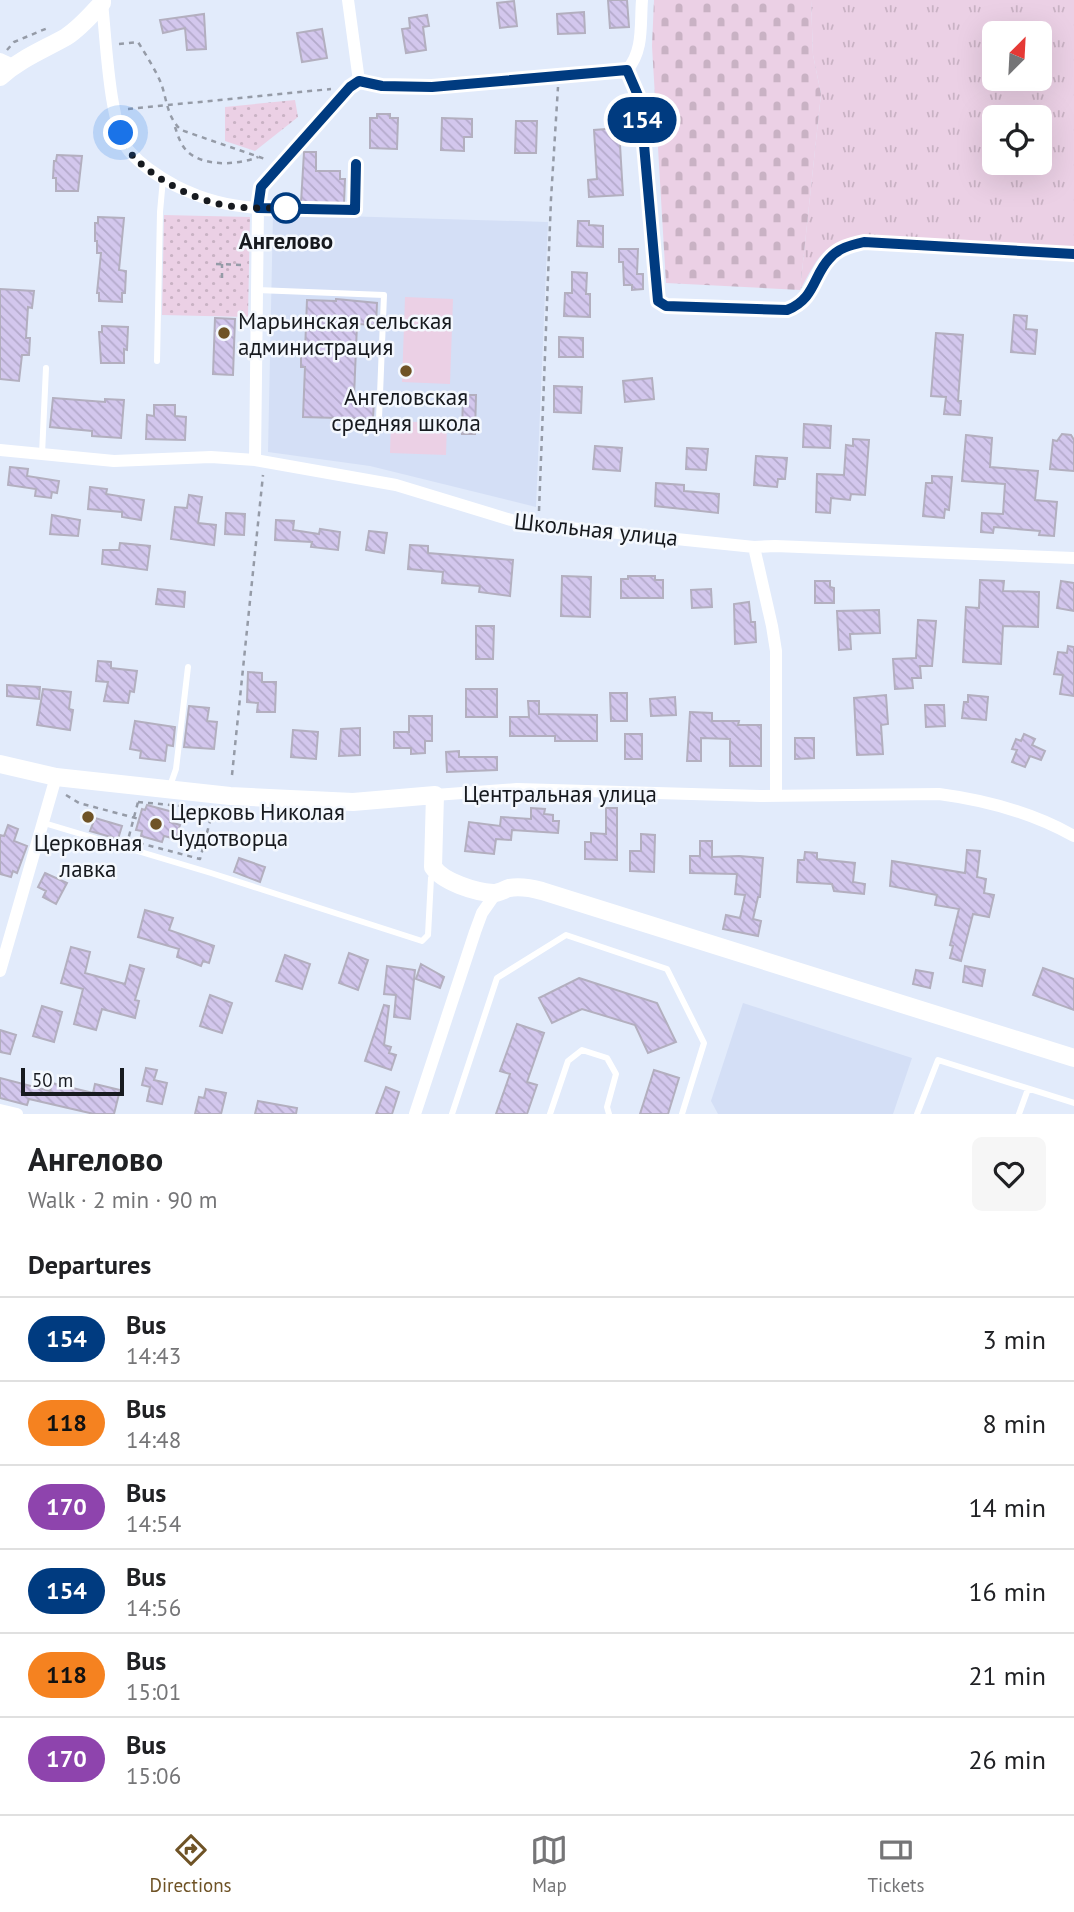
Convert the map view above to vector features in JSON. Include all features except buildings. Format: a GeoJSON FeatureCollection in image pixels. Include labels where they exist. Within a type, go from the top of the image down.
{"type":"FeatureCollection","features":[{"type":"Feature","properties":{"kind":"street"},"geometry":{"type":"LineString","coordinates":[[260,461],[257,265],[261,187],[355,84],[348,0]]}},
{"type":"Feature","properties":{"kind":"street"},"geometry":{"type":"LineString","coordinates":[[355,84],[432,87],[627,70],[636,60],[639,49],[642,0]]}},
{"type":"Feature","properties":{"kind":"street"},"geometry":{"type":"LineString","coordinates":[[4,67],[68,35],[87,20],[102,1]]}},
{"type":"Feature","properties":{"kind":"street"},"geometry":{"type":"LineString","coordinates":[[102,1],[115,111],[128,149],[149,170],[196,197],[215,203],[258,208]]}},
{"type":"Feature","properties":{"kind":"street","name":"Школьная улица"},"geometry":{"type":"LineString","coordinates":[[0,450],[114,461],[211,457],[260,461],[396,485],[440,496],[498,518],[754,547],[1074,558]]}},
{"type":"Feature","properties":{"kind":"street"},"geometry":{"type":"LineString","coordinates":[[754,547],[776,651],[776,796]]}},
{"type":"Feature","properties":{"kind":"street","name":"Центральная улица"},"geometry":{"type":"LineString","coordinates":[[0,764],[56,777],[169,791],[353,802],[517,789],[776,796],[905,793],[958,797],[1020,813],[1074,836]]}},
{"type":"Feature","properties":{"kind":"street"},"geometry":{"type":"LineString","coordinates":[[0,971],[56,777]]}},
{"type":"Feature","properties":{"kind":"street"},"geometry":{"type":"LineString","coordinates":[[435,795],[433,867],[438,874],[477,890],[496,893],[525,887],[542,891],[1074,1058]]}},
{"type":"Feature","properties":{"kind":"street"},"geometry":{"type":"LineString","coordinates":[[415,1114],[475,932],[482,913],[496,893]]}},
{"type":"Feature","properties":{"kind":"street"},"geometry":{"type":"LineString","coordinates":[[0,1110],[17,1114]]}},
{"type":"Feature","properties":{"kind":"lane"},"geometry":{"type":"LineString","coordinates":[[627,70],[640,100],[658,301],[666,306],[787,310],[797,306],[816,283],[828,260],[844,247],[864,242],[1074,254]]}},
{"type":"Feature","properties":{"kind":"lane"},"geometry":{"type":"LineString","coordinates":[[258,208],[355,210],[356,164]]}},
{"type":"Feature","properties":{"kind":"lane"},"geometry":{"type":"LineString","coordinates":[[157,361],[163,179]]}},
{"type":"Feature","properties":{"kind":"lane"},"geometry":{"type":"LineString","coordinates":[[257,290],[384,295],[380,419]]}},
{"type":"Feature","properties":{"kind":"lane"},"geometry":{"type":"LineString","coordinates":[[42,454],[46,368]]}},
{"type":"Feature","properties":{"kind":"lane"},"geometry":{"type":"LineString","coordinates":[[169,791],[176,769],[188,667]]}},
{"type":"Feature","properties":{"kind":"lane"},"geometry":{"type":"LineString","coordinates":[[44,822],[422,941],[428,935],[431,878],[438,874]]}},
{"type":"Feature","properties":{"kind":"lane"},"geometry":{"type":"LineString","coordinates":[[452,1114],[497,978],[566,935],[667,969],[704,1043],[682,1114]]}},
{"type":"Feature","properties":{"kind":"lane"},"geometry":{"type":"LineString","coordinates":[[550,1114],[568,1061],[582,1050],[607,1058],[616,1074],[607,1107],[609,1114]]}},
{"type":"Feature","properties":{"kind":"lane"},"geometry":{"type":"LineString","coordinates":[[917,1114],[938,1060],[1074,1103]]}},
{"type":"Feature","properties":{"kind":"lane"},"geometry":{"type":"LineString","coordinates":[[1019,1114],[1028,1089]]}},
{"type":"Feature","properties":{"kind":"path"},"geometry":{"type":"LineString","coordinates":[[114,45],[138,42],[161,83],[166,106],[181,143],[188,152],[198,159],[210,162],[246,162],[258,157]]}},
{"type":"Feature","properties":{"kind":"path"},"geometry":{"type":"LineString","coordinates":[[539,524],[551,199],[559,76]]}},
{"type":"Feature","properties":{"kind":"path"},"geometry":{"type":"LineString","coordinates":[[115,111],[355,84]]}},
{"type":"Feature","properties":{"kind":"path"},"geometry":{"type":"LineString","coordinates":[[174,124],[181,130],[281,165]]}},
{"type":"Feature","properties":{"kind":"path"},"geometry":{"type":"LineString","coordinates":[[216,264],[257,265]]}},
{"type":"Feature","properties":{"kind":"path"},"geometry":{"type":"LineString","coordinates":[[222,264],[222,278]]}},
{"type":"Feature","properties":{"kind":"path"},"geometry":{"type":"LineString","coordinates":[[232,775],[260,461]]}},
{"type":"Feature","properties":{"kind":"path"},"geometry":{"type":"LineString","coordinates":[[138,802],[183,806],[212,814],[200,859],[128,840],[134,818],[138,802]]}},
{"type":"Feature","properties":{"kind":"path"},"geometry":{"type":"LineString","coordinates":[[79,803],[139,819]]}},
{"type":"Feature","properties":{"kind":"shaded area","name":"Ангеловская средняя школа"},"geometry":{"type":"Polygon","coordinates":[[[273,214],[548,222],[536,507],[370,466],[268,452],[273,214]]]}},
{"type":"Feature","properties":{"kind":"shaded area"},"geometry":{"type":"Polygon","coordinates":[[[743,1003],[912,1058],[893,1114],[718,1114],[711,1101],[743,1003]]]}},
{"type":"Feature","properties":{"kind":"green space"},"geometry":{"type":"Polygon","coordinates":[[[654,0],[811,0],[813,55],[821,94],[800,290],[666,283],[652,46],[654,0]]]}},
{"type":"Feature","properties":{"kind":"green space"},"geometry":{"type":"Polygon","coordinates":[[[811,0],[1074,0],[1074,252],[849,238],[824,252],[800,290],[821,94],[813,55],[811,0]]]}},
{"type":"Feature","properties":{"kind":"green space"},"geometry":{"type":"Polygon","coordinates":[[[295,100],[298,117],[255,151],[225,141],[225,107],[295,100]]]}},
{"type":"Feature","properties":{"kind":"green space"},"geometry":{"type":"Polygon","coordinates":[[[164,215],[250,217],[248,317],[162,315],[164,215]]]}},
{"type":"Feature","properties":{"kind":"green space"},"geometry":{"type":"Polygon","coordinates":[[[405,297],[453,299],[450,384],[402,382],[405,297]]]}},
{"type":"Feature","properties":{"kind":"green space"},"geometry":{"type":"Polygon","coordinates":[[[391,421],[447,423],[446,455],[390,453],[391,421]]]}},
{"type":"Feature","properties":{"kind":"bus line","name":"154"},"geometry":{"type":"LineString","coordinates":[[356,164],[355,210],[258,208],[261,187],[350,87],[359,81],[382,86],[432,87],[627,70],[640,100],[658,301],[666,306],[787,310],[797,306],[816,283],[828,260],[844,247],[864,242],[1074,254]]}},
{"type":"Feature","properties":{"kind":"place","name":"Ангелово"},"geometry":{"type":"Point","coordinates":[286,208]}},
{"type":"Feature","properties":{"kind":"place","name":"Марьинская сельская администрация"},"geometry":{"type":"Point","coordinates":[224,333]}},
{"type":"Feature","properties":{"kind":"place","name":"Ангеловская средняя школа"},"geometry":{"type":"Point","coordinates":[406,371]}},
{"type":"Feature","properties":{"kind":"place","name":"Церковная лавка"},"geometry":{"type":"Point","coordinates":[88,817]}},
{"type":"Feature","properties":{"kind":"place","name":"Церковь Николая Чудотворца"},"geometry":{"type":"Point","coordinates":[156,824]}},
{"type":"Feature","properties":{"kind":"route"},"geometry":{"type":"LineString","coordinates":[[121,133],[128,149],[149,170],[196,197],[239,207],[286,208]]}}]}
